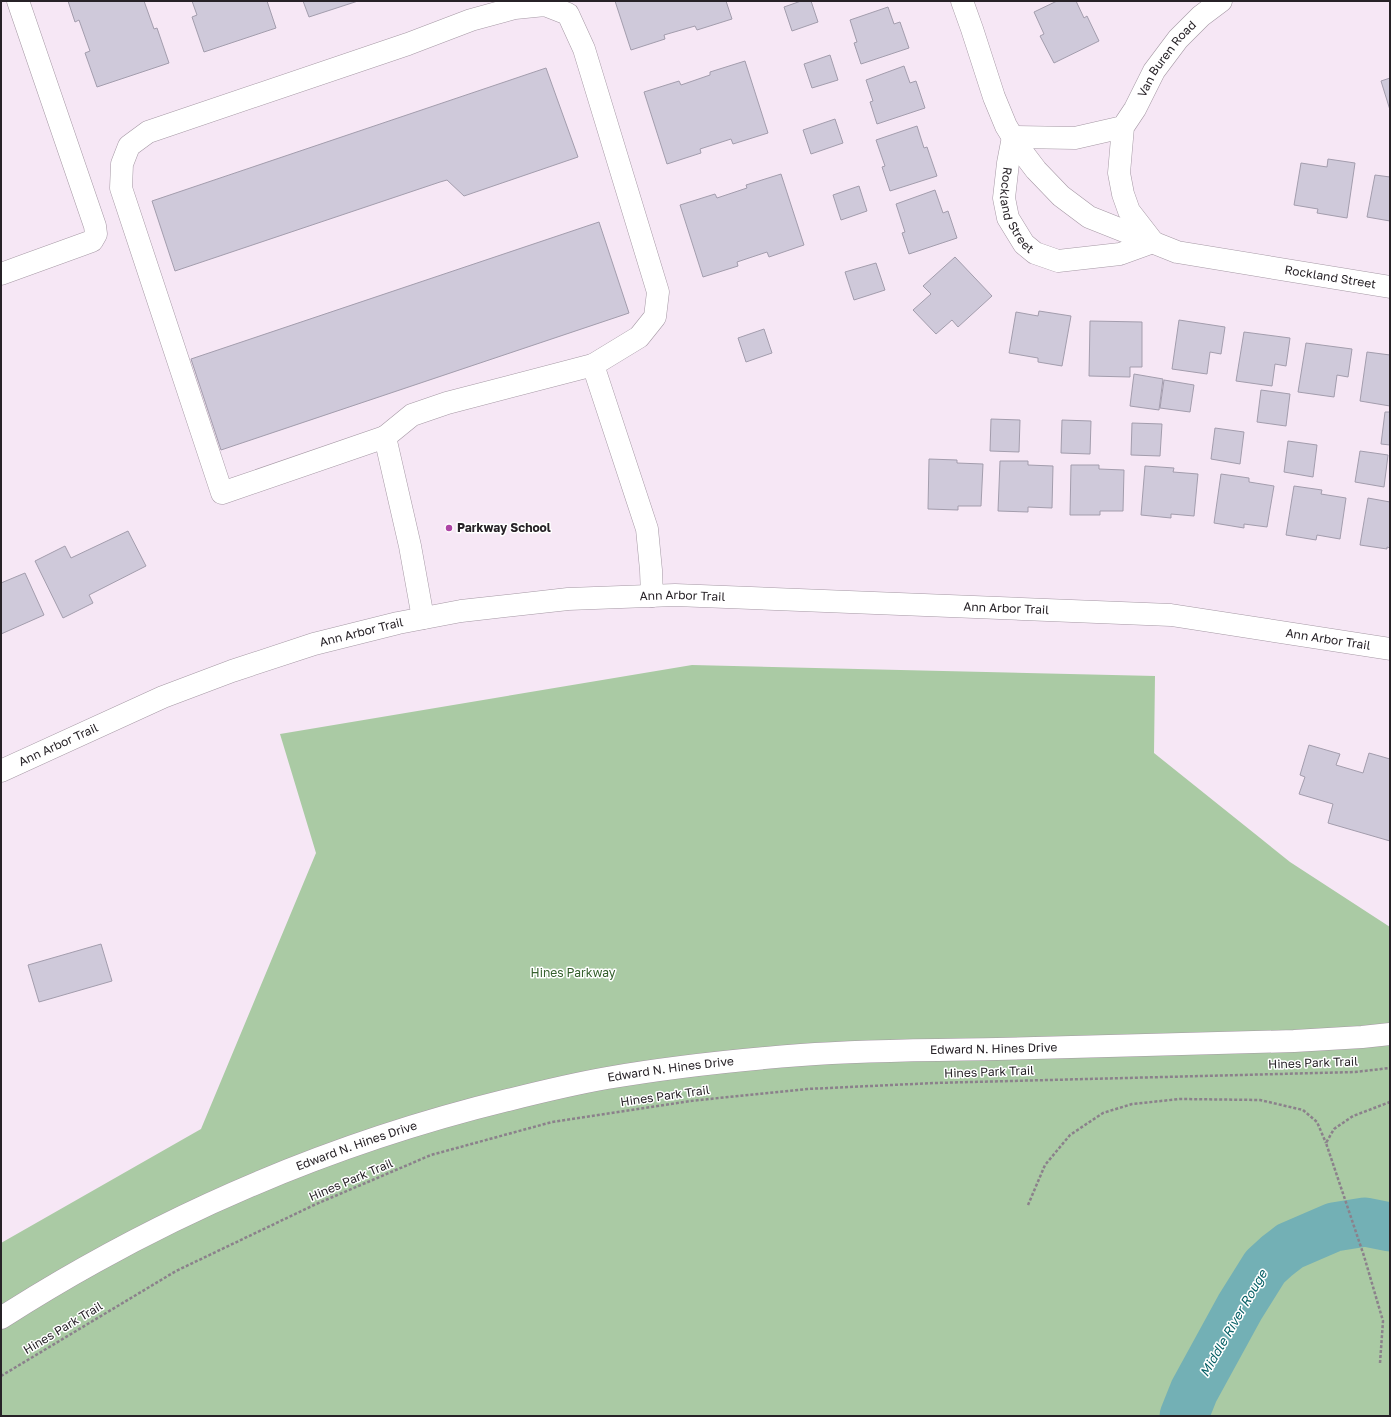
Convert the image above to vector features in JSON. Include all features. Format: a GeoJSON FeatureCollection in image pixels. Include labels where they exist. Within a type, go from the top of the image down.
{"type":"FeatureCollection","features":[{"type":"Feature","properties":{"kind":"street"},"geometry":{"type":"LineString","coordinates":[[1,274],[92,241],[96,234],[95,226],[18,1]]}},
{"type":"Feature","properties":{"kind":"street","name":"Rockland Street"},"geometry":{"type":"LineString","coordinates":[[962,1],[994,97],[1006,126],[1020,149],[1036,170],[1061,196],[1089,217],[1177,252],[1390,287]]}},
{"type":"Feature","properties":{"kind":"street","name":"Van Buren Road"},"geometry":{"type":"LineString","coordinates":[[1123,127],[1135,109],[1154,71],[1178,39],[1201,16],[1221,1]]}},
{"type":"Feature","properties":{"kind":"street"},"geometry":{"type":"LineString","coordinates":[[545,5],[568,14],[584,49],[658,292],[655,316],[639,337],[594,365],[447,403],[412,415],[385,437],[222,493],[121,188],[122,164],[129,146],[148,132],[408,44],[478,18],[515,8],[545,5]]}},
{"type":"Feature","properties":{"kind":"street"},"geometry":{"type":"LineString","coordinates":[[1013,137],[1075,138],[1123,127]]}},
{"type":"Feature","properties":{"kind":"street","name":"Rockland Street"},"geometry":{"type":"LineString","coordinates":[[1123,127],[1119,173],[1123,194],[1129,211],[1153,242]]}},
{"type":"Feature","properties":{"kind":"street","name":"Rockland Street"},"geometry":{"type":"LineString","coordinates":[[1013,137],[1004,198],[1008,218],[1024,244],[1035,253],[1058,261],[1120,254],[1153,242]]}},
{"type":"Feature","properties":{"kind":"street"},"geometry":{"type":"LineString","coordinates":[[594,365],[646,529],[651,570],[652,596]]}},
{"type":"Feature","properties":{"kind":"street"},"geometry":{"type":"LineString","coordinates":[[385,437],[410,546],[423,618]]}},
{"type":"Feature","properties":{"kind":"street","name":"Ann Arbor Trail"},"geometry":{"type":"LineString","coordinates":[[1,771],[163,697],[232,671],[314,644],[398,623],[462,611],[568,599],[675,595],[1171,615],[1390,649]]}},
{"type":"Feature","properties":{"kind":"street","name":"Edward N. Hines Drive"},"geometry":{"type":"LineString","coordinates":[[1,1318],[122,1247],[184,1216],[265,1179],[328,1154],[394,1131],[460,1112],[549,1090],[606,1078],[679,1068],[801,1055],[1294,1041],[1362,1038],[1390,1034]]}},
{"type":"Feature","properties":{"kind":"path","name":"Hines Park Trail"},"geometry":{"type":"LineString","coordinates":[[1,1376],[176,1271],[314,1205],[431,1155],[552,1122],[690,1101],[807,1088],[934,1083],[1355,1072],[1390,1068]]}},
{"type":"Feature","properties":{"kind":"path"},"geometry":{"type":"LineString","coordinates":[[1028,1205],[1045,1165],[1070,1135],[1103,1113],[1132,1104],[1180,1099],[1260,1100],[1303,1110],[1317,1122],[1326,1143],[1340,1181],[1384,1321],[1380,1363]]}},
{"type":"Feature","properties":{"kind":"path"},"geometry":{"type":"LineString","coordinates":[[1326,1143],[1334,1129],[1353,1116],[1390,1102]]}},
{"type":"Feature","properties":{"kind":"green space","name":"Hines Parkway"},"geometry":{"type":"Polygon","coordinates":[[[692,665],[1155,676],[1154,753],[1290,862],[1390,927],[1390,1416],[1,1416],[1,1243],[201,1129],[316,853],[280,734],[692,665]]]}},
{"type":"Feature","properties":{"kind":"building"},"geometry":{"type":"Polygon","coordinates":[[[68,1],[144,1],[154,29],[157,28],[169,63],[97,87],[85,53],[90,51],[79,20],[75,22],[68,1]]]}},
{"type":"Feature","properties":{"kind":"building"},"geometry":{"type":"Polygon","coordinates":[[[192,1],[267,1],[276,28],[204,52],[192,17],[197,15],[192,1]]]}},
{"type":"Feature","properties":{"kind":"building"},"geometry":{"type":"Polygon","coordinates":[[[303,1],[358,1],[309,17],[303,1]]]}},
{"type":"Feature","properties":{"kind":"building"},"geometry":{"type":"Polygon","coordinates":[[[615,1],[726,1],[732,19],[697,30],[695,26],[664,35],[665,39],[631,50],[615,1]]]}},
{"type":"Feature","properties":{"kind":"building"},"geometry":{"type":"Polygon","coordinates":[[[801,1],[811,1],[818,22],[792,31],[784,7],[801,1]]]}},
{"type":"Feature","properties":{"kind":"building"},"geometry":{"type":"Polygon","coordinates":[[[1057,1],[1076,1],[1084,18],[1087,16],[1099,41],[1054,63],[1040,36],[1044,34],[1034,12],[1057,1]]]}},
{"type":"Feature","properties":{"kind":"building"},"geometry":{"type":"Polygon","coordinates":[[[888,7],[894,24],[900,22],[909,48],[861,64],[854,43],[857,42],[850,20],[888,7]]]}},
{"type":"Feature","properties":{"kind":"building"},"geometry":{"type":"Polygon","coordinates":[[[830,55],[838,80],[812,88],[804,64],[830,55]]]}},
{"type":"Feature","properties":{"kind":"building"},"geometry":{"type":"Polygon","coordinates":[[[745,61],[768,133],[733,144],[731,139],[700,149],[701,153],[667,164],[644,92],[679,81],[681,85],[710,75],[710,72],[745,61]]]}},
{"type":"Feature","properties":{"kind":"building"},"geometry":{"type":"Polygon","coordinates":[[[904,66],[910,83],[916,81],[925,108],[877,124],[870,102],[873,101],[866,80],[904,66]]]}},
{"type":"Feature","properties":{"kind":"building"},"geometry":{"type":"Polygon","coordinates":[[[546,68],[578,157],[464,196],[447,180],[175,271],[152,201],[546,68]]]}},
{"type":"Feature","properties":{"kind":"building"},"geometry":{"type":"Polygon","coordinates":[[[1390,78],[1390,110],[1381,81],[1390,78]]]}},
{"type":"Feature","properties":{"kind":"building"},"geometry":{"type":"Polygon","coordinates":[[[835,119],[843,143],[811,154],[803,130],[835,119]]]}},
{"type":"Feature","properties":{"kind":"building"},"geometry":{"type":"Polygon","coordinates":[[[917,126],[924,148],[927,147],[937,176],[890,191],[882,167],[885,166],[876,140],[917,126]]]}},
{"type":"Feature","properties":{"kind":"building"},"geometry":{"type":"Polygon","coordinates":[[[1328,159],[1355,163],[1347,218],[1317,213],[1318,209],[1294,205],[1301,163],[1327,167],[1328,159]]]}},
{"type":"Feature","properties":{"kind":"building"},"geometry":{"type":"Polygon","coordinates":[[[781,174],[804,245],[769,257],[767,252],[737,262],[738,266],[703,277],[680,205],[715,194],[717,198],[747,188],[746,185],[781,174]]]}},
{"type":"Feature","properties":{"kind":"building"},"geometry":{"type":"Polygon","coordinates":[[[1375,175],[1390,177],[1390,221],[1367,217],[1375,175]]]}},
{"type":"Feature","properties":{"kind":"building"},"geometry":{"type":"Polygon","coordinates":[[[859,186],[867,211],[841,220],[833,195],[859,186]]]}},
{"type":"Feature","properties":{"kind":"building"},"geometry":{"type":"Polygon","coordinates":[[[935,190],[943,213],[948,211],[957,238],[909,254],[902,233],[905,232],[896,204],[935,190]]]}},
{"type":"Feature","properties":{"kind":"building"},"geometry":{"type":"Polygon","coordinates":[[[599,222],[629,313],[221,450],[191,359],[599,222]]]}},
{"type":"Feature","properties":{"kind":"building"},"geometry":{"type":"Polygon","coordinates":[[[955,257],[992,296],[958,327],[952,320],[936,334],[913,310],[931,294],[923,286],[955,257]]]}},
{"type":"Feature","properties":{"kind":"building"},"geometry":{"type":"Polygon","coordinates":[[[876,263],[885,290],[854,300],[845,272],[876,263]]]}},
{"type":"Feature","properties":{"kind":"building"},"geometry":{"type":"Polygon","coordinates":[[[1039,311],[1071,316],[1062,366],[1038,362],[1038,358],[1009,353],[1016,312],[1038,316],[1039,311]]]}},
{"type":"Feature","properties":{"kind":"building"},"geometry":{"type":"Polygon","coordinates":[[[1179,320],[1225,327],[1221,354],[1210,352],[1207,374],[1172,369],[1179,320]]]}},
{"type":"Feature","properties":{"kind":"building"},"geometry":{"type":"Polygon","coordinates":[[[1090,321],[1142,322],[1142,367],[1130,367],[1130,377],[1089,376],[1090,321]]]}},
{"type":"Feature","properties":{"kind":"building"},"geometry":{"type":"Polygon","coordinates":[[[764,329],[772,353],[746,362],[738,338],[764,329]]]}},
{"type":"Feature","properties":{"kind":"building"},"geometry":{"type":"Polygon","coordinates":[[[1244,332],[1290,338],[1286,366],[1275,364],[1272,386],[1236,381],[1244,332]]]}},
{"type":"Feature","properties":{"kind":"building"},"geometry":{"type":"Polygon","coordinates":[[[1306,343],[1352,349],[1348,377],[1337,375],[1334,397],[1298,392],[1306,343]]]}},
{"type":"Feature","properties":{"kind":"building"},"geometry":{"type":"Polygon","coordinates":[[[1367,352],[1390,355],[1390,406],[1360,401],[1367,352]]]}},
{"type":"Feature","properties":{"kind":"building"},"geometry":{"type":"Polygon","coordinates":[[[1134,374],[1163,379],[1159,410],[1130,406],[1134,374]]]}},
{"type":"Feature","properties":{"kind":"building"},"geometry":{"type":"Polygon","coordinates":[[[1164,380],[1194,385],[1190,412],[1160,408],[1164,380]]]}},
{"type":"Feature","properties":{"kind":"building"},"geometry":{"type":"Polygon","coordinates":[[[1261,390],[1290,394],[1286,426],[1257,422],[1261,390]]]}},
{"type":"Feature","properties":{"kind":"building"},"geometry":{"type":"Polygon","coordinates":[[[1385,412],[1390,412],[1390,445],[1381,444],[1385,412]]]}},
{"type":"Feature","properties":{"kind":"building"},"geometry":{"type":"Polygon","coordinates":[[[991,419],[1020,420],[1019,452],[990,451],[991,419]]]}},
{"type":"Feature","properties":{"kind":"building"},"geometry":{"type":"Polygon","coordinates":[[[1062,420],[1091,421],[1090,454],[1061,453],[1062,420]]]}},
{"type":"Feature","properties":{"kind":"building"},"geometry":{"type":"Polygon","coordinates":[[[1132,423],[1162,424],[1160,456],[1131,455],[1132,423]]]}},
{"type":"Feature","properties":{"kind":"building"},"geometry":{"type":"Polygon","coordinates":[[[1215,428],[1244,432],[1240,464],[1211,459],[1215,428]]]}},
{"type":"Feature","properties":{"kind":"building"},"geometry":{"type":"Polygon","coordinates":[[[1288,441],[1317,445],[1313,477],[1284,472],[1288,441]]]}},
{"type":"Feature","properties":{"kind":"building"},"geometry":{"type":"Polygon","coordinates":[[[1360,451],[1388,455],[1384,487],[1355,482],[1360,451]]]}},
{"type":"Feature","properties":{"kind":"building"},"geometry":{"type":"Polygon","coordinates":[[[929,459],[957,460],[957,463],[983,464],[981,506],[958,506],[958,510],[928,509],[929,459]]]}},
{"type":"Feature","properties":{"kind":"building"},"geometry":{"type":"Polygon","coordinates":[[[1000,461],[1028,461],[1028,465],[1053,466],[1052,508],[1028,507],[1028,512],[998,511],[1000,461]]]}},
{"type":"Feature","properties":{"kind":"building"},"geometry":{"type":"Polygon","coordinates":[[[1071,465],[1099,465],[1099,469],[1124,470],[1123,511],[1100,511],[1100,515],[1070,515],[1071,465]]]}},
{"type":"Feature","properties":{"kind":"building"},"geometry":{"type":"Polygon","coordinates":[[[1145,466],[1174,468],[1173,472],[1198,474],[1194,516],[1171,514],[1171,518],[1141,515],[1145,466]]]}},
{"type":"Feature","properties":{"kind":"building"},"geometry":{"type":"Polygon","coordinates":[[[1221,474],[1249,478],[1249,482],[1274,486],[1267,527],[1244,524],[1244,528],[1214,523],[1221,474]]]}},
{"type":"Feature","properties":{"kind":"building"},"geometry":{"type":"Polygon","coordinates":[[[1294,486],[1322,490],[1321,494],[1346,498],[1340,539],[1317,535],[1316,540],[1286,535],[1294,486]]]}},
{"type":"Feature","properties":{"kind":"building"},"geometry":{"type":"Polygon","coordinates":[[[1368,498],[1390,502],[1390,548],[1387,547],[1387,549],[1360,545],[1368,498]]]}},
{"type":"Feature","properties":{"kind":"building"},"geometry":{"type":"Polygon","coordinates":[[[128,531],[146,566],[89,595],[93,603],[63,618],[35,561],[65,546],[71,558],[128,531]]]}},
{"type":"Feature","properties":{"kind":"building"},"geometry":{"type":"Polygon","coordinates":[[[25,573],[44,615],[1,634],[1,583],[25,573]]]}},
{"type":"Feature","properties":{"kind":"building"},"geometry":{"type":"Polygon","coordinates":[[[1309,745],[1340,754],[1336,765],[1363,773],[1369,753],[1390,759],[1390,841],[1328,823],[1333,804],[1299,794],[1305,777],[1300,775],[1309,745]]]}},
{"type":"Feature","properties":{"kind":"building"},"geometry":{"type":"Polygon","coordinates":[[[101,944],[112,981],[39,1002],[28,965],[101,944]]]}},
{"type":"Feature","properties":{"kind":"waterway","name":"Middle River Rouge"},"geometry":{"type":"LineString","coordinates":[[1184,1416],[1194,1391],[1240,1307],[1265,1267],[1290,1246],[1334,1227],[1365,1222],[1390,1227]]}},
{"type":"Feature","properties":{"kind":"place","name":"Parkway School"},"geometry":{"type":"Point","coordinates":[449,528]}}]}
